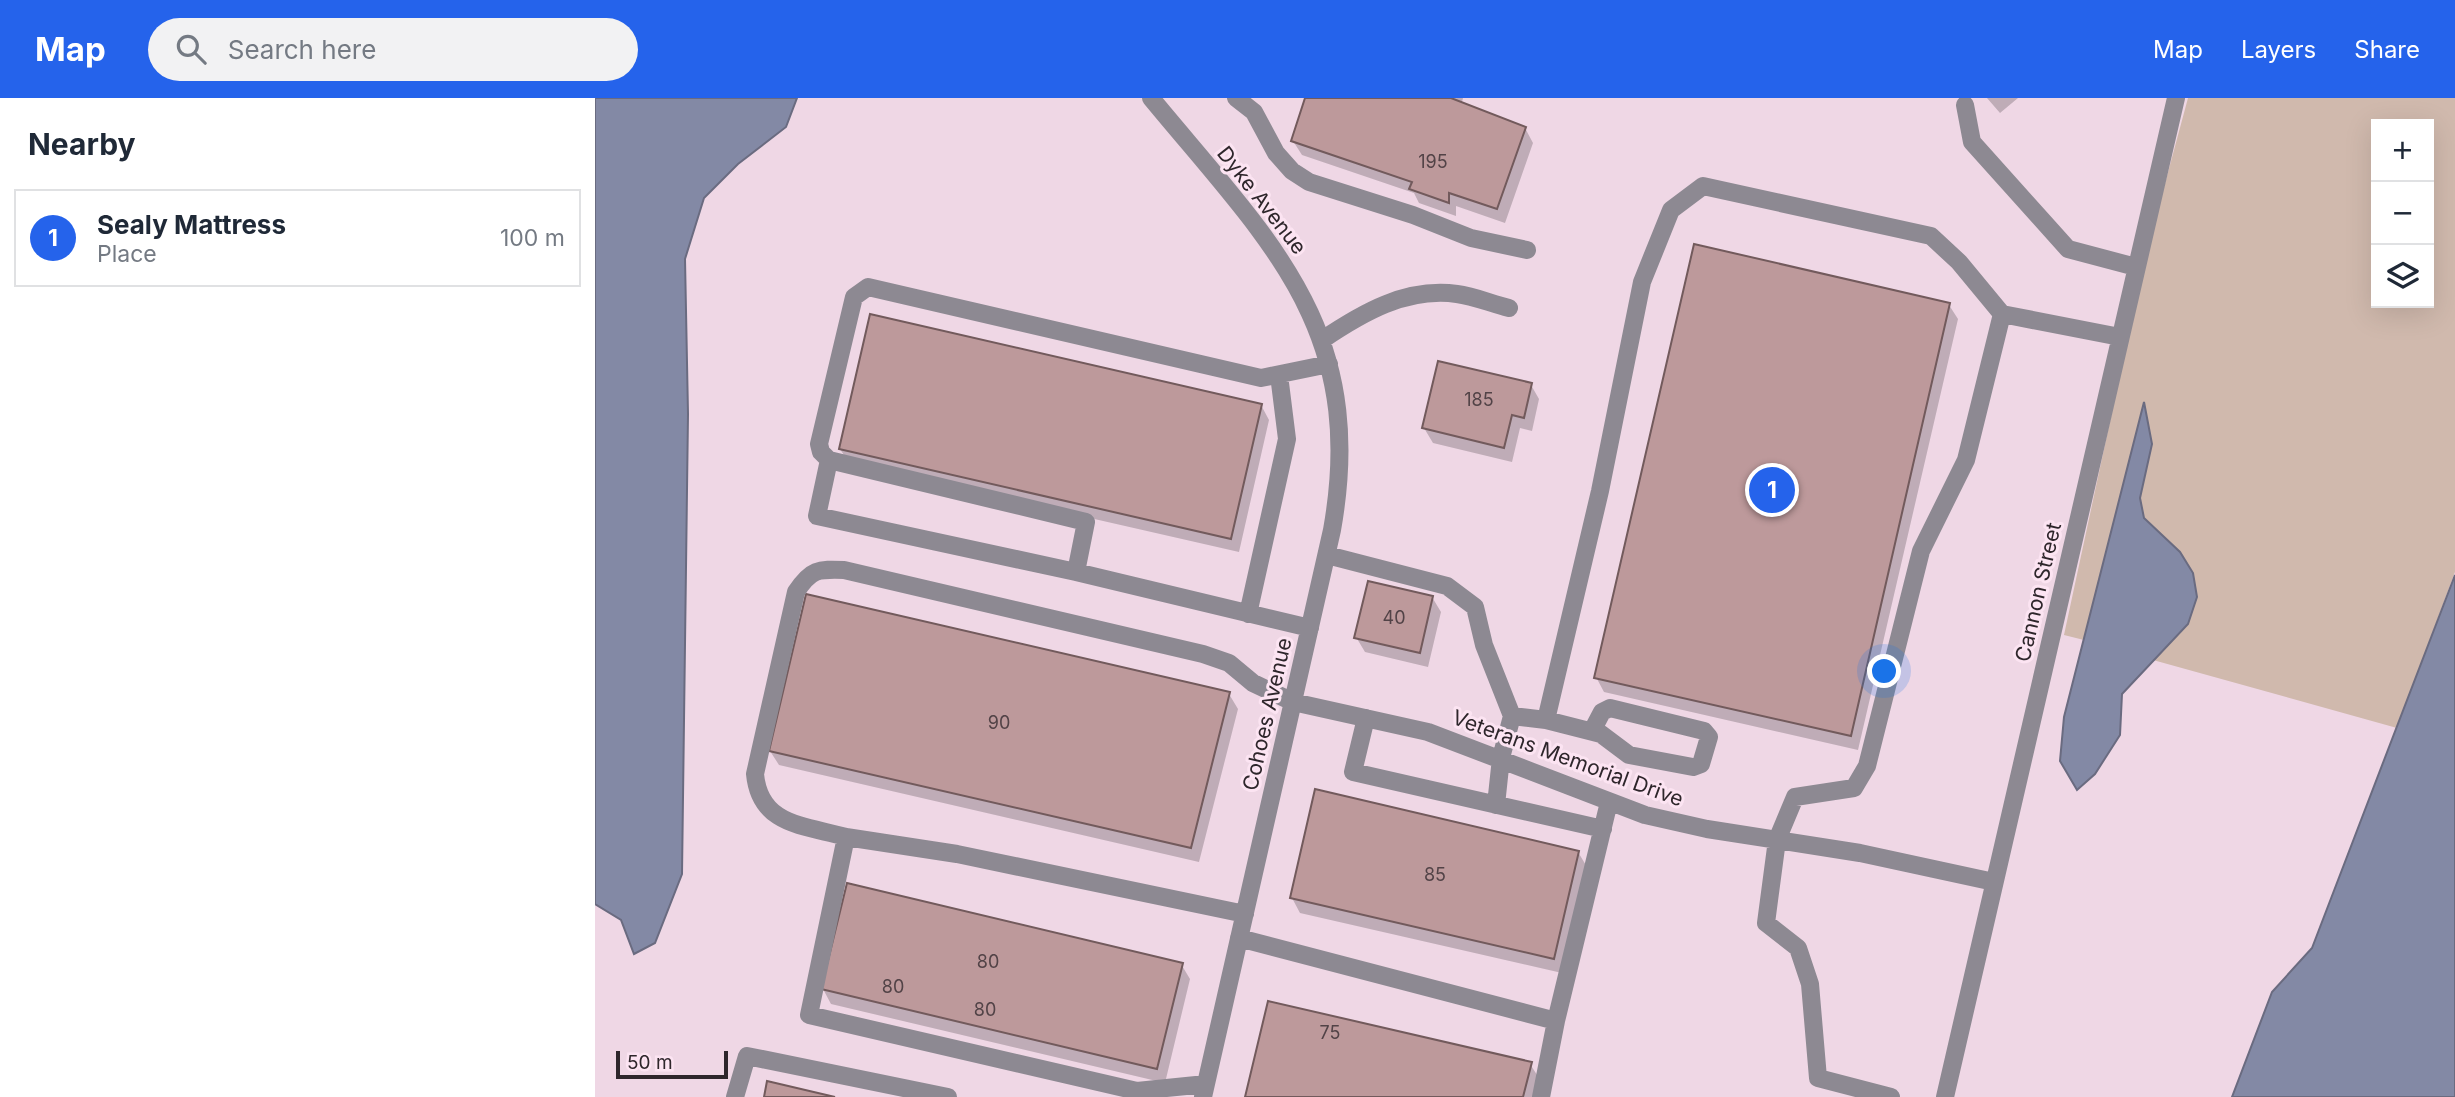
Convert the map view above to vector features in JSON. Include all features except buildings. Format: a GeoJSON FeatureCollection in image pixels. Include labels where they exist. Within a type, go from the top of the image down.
{"type":"FeatureCollection","features":[{"type":"Feature","properties":{"kind":"street","name":"Dyke Avenue"},"geometry":{"type":"LineString","coordinates":[[1151,98],[1283,261],[1300,288],[1322,340]]}},
{"type":"Feature","properties":{"kind":"street"},"geometry":{"type":"LineString","coordinates":[[1236,98],[1254,112],[1276,153],[1292,171],[1309,182],[1413,215],[1471,238],[1527,250]]}},
{"type":"Feature","properties":{"kind":"street","name":"Cannon Street"},"geometry":{"type":"LineString","coordinates":[[1945,1097],[2176,98]]}},
{"type":"Feature","properties":{"kind":"street"},"geometry":{"type":"LineString","coordinates":[[1965,105],[1972,142],[2068,249],[2136,267]]}},
{"type":"Feature","properties":{"kind":"street"},"geometry":{"type":"LineString","coordinates":[[1546,720],[1598,503],[1642,282],[1671,210],[1703,186],[1931,236],[1958,261],[2001,314],[2120,337]]}},
{"type":"Feature","properties":{"kind":"street"},"geometry":{"type":"LineString","coordinates":[[1076,572],[1086,522],[829,460],[821,452],[819,444],[854,297],[868,287],[1261,378],[1329,365]]}},
{"type":"Feature","properties":{"kind":"street"},"geometry":{"type":"LineString","coordinates":[[1322,340],[1358,316],[1406,298],[1456,294],[1509,308]]}},
{"type":"Feature","properties":{"kind":"street"},"geometry":{"type":"LineString","coordinates":[[1891,1097],[1818,1077],[1809,984],[1798,948],[1766,923],[1777,840],[1795,797],[1854,788],[1867,766],[1921,551],[1966,460],[2001,314]]}},
{"type":"Feature","properties":{"kind":"street","name":"Cohoes Avenue"},"geometry":{"type":"LineString","coordinates":[[1205,1091],[1338,497],[1340,429],[1322,340]]}},
{"type":"Feature","properties":{"kind":"street"},"geometry":{"type":"LineString","coordinates":[[1248,614],[1287,439],[1287,412],[1279,375]]}},
{"type":"Feature","properties":{"kind":"street"},"geometry":{"type":"LineString","coordinates":[[829,460],[817,516],[1076,572],[1310,628]]}},
{"type":"Feature","properties":{"kind":"street"},"geometry":{"type":"LineString","coordinates":[[1327,555],[1447,586],[1475,607],[1484,645],[1512,716],[1501,758],[1496,805]]}},
{"type":"Feature","properties":{"kind":"street","name":"Veterans Memorial Drive"},"geometry":{"type":"LineString","coordinates":[[846,837],[774,816],[756,792],[755,774],[796,592],[806,577],[820,569],[844,570],[1203,654],[1229,663],[1253,682],[1293,702],[1428,732],[1609,802],[1675,822],[1860,853],[1994,882]]}},
{"type":"Feature","properties":{"kind":"street"},"geometry":{"type":"LineString","coordinates":[[1512,716],[1546,720],[1592,731],[1613,740],[1621,751],[1629,755],[1693,767],[1701,764],[1709,737],[1704,731],[1610,708],[1602,712],[1592,731]]}},
{"type":"Feature","properties":{"kind":"street"},"geometry":{"type":"LineString","coordinates":[[1366,718],[1353,772],[1602,829]]}},
{"type":"Feature","properties":{"kind":"street"},"geometry":{"type":"LineString","coordinates":[[1541,1097],[1556,1021],[1609,802]]}},
{"type":"Feature","properties":{"kind":"street"},"geometry":{"type":"LineString","coordinates":[[1205,1091],[1137,1091],[809,1015],[846,837],[957,854],[1245,914]]}},
{"type":"Feature","properties":{"kind":"street"},"geometry":{"type":"LineString","coordinates":[[1239,939],[1556,1021]]}},
{"type":"Feature","properties":{"kind":"street"},"geometry":{"type":"LineString","coordinates":[[735,1097],[747,1056],[947,1097]]}},
{"type":"Feature","properties":{"kind":"shaded area"},"geometry":{"type":"Polygon","coordinates":[[[2188,98],[2455,98],[2455,572],[2397,728],[2153,660],[2160,651],[2180,552],[2144,518],[2140,498],[2152,444],[2144,404],[2084,640],[2064,635],[2146,254],[2188,98]]]}},
{"type":"Feature","properties":{"kind":"water"},"geometry":{"type":"Polygon","coordinates":[[[595,98],[797,98],[786,127],[738,164],[704,198],[685,259],[688,414],[682,874],[655,943],[634,954],[621,920],[595,904],[595,98]]]}},
{"type":"Feature","properties":{"kind":"water"},"geometry":{"type":"Polygon","coordinates":[[[2144,402],[2152,444],[2140,498],[2144,518],[2180,552],[2193,573],[2197,597],[2188,624],[2122,694],[2120,735],[2095,774],[2077,790],[2060,761],[2064,717],[2144,402]]]}},
{"type":"Feature","properties":{"kind":"water"},"geometry":{"type":"Polygon","coordinates":[[[2455,575],[2455,1097],[2232,1097],[2272,992],[2312,948],[2455,575]]]}},
{"type":"Feature","properties":{"kind":"place","name":"Sealy Mattress"},"geometry":{"type":"Point","coordinates":[1772,490]}}]}
